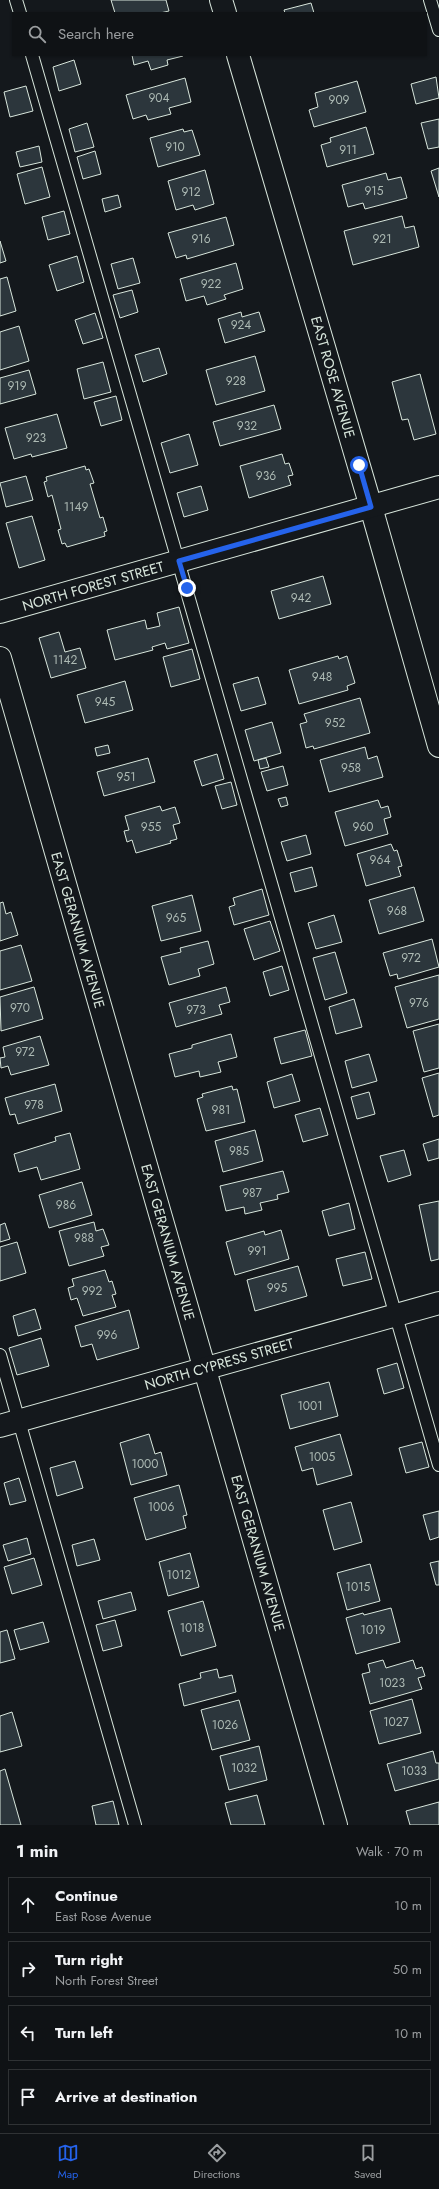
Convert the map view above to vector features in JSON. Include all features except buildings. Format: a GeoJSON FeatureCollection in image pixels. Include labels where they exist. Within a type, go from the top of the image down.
{"type":"FeatureCollection","features":[{"type":"Feature","properties":{"kind":"street"},"geometry":{"type":"LineString","coordinates":[[221,0],[225,12]]}},
{"type":"Feature","properties":{"kind":"street","name":"EAST ROSE AVENUE"},"geometry":{"type":"LineString","coordinates":[[238,56],[371,507],[439,746]]}},
{"type":"Feature","properties":{"kind":"street","name":"NORTH FOREST STREET"},"geometry":{"type":"LineString","coordinates":[[0,612],[439,487]]}},
{"type":"Feature","properties":{"kind":"street","name":"EAST GERANIUM AVENUE"},"geometry":{"type":"LineString","coordinates":[[0,658],[336,1825]]}},
{"type":"Feature","properties":{"kind":"street","name":"NORTH CYPRESS STREET"},"geometry":{"type":"LineString","coordinates":[[10,1423],[395,1314],[439,1303]]}},
{"type":"Feature","properties":{"kind":"lane"},"geometry":{"type":"LineString","coordinates":[[16,0],[20,12]]}},
{"type":"Feature","properties":{"kind":"lane"},"geometry":{"type":"LineString","coordinates":[[430,0],[439,30]]}},
{"type":"Feature","properties":{"kind":"lane"},"geometry":{"type":"LineString","coordinates":[[32,56],[439,1465]]}},
{"type":"Feature","properties":{"kind":"lane"},"geometry":{"type":"LineString","coordinates":[[0,1354],[10,1423],[135,1825]]}},
{"type":"Feature","properties":{"kind":"route"},"geometry":{"type":"LineString","coordinates":[[187,588],[179,561],[371,507],[359,465]]}}]}
